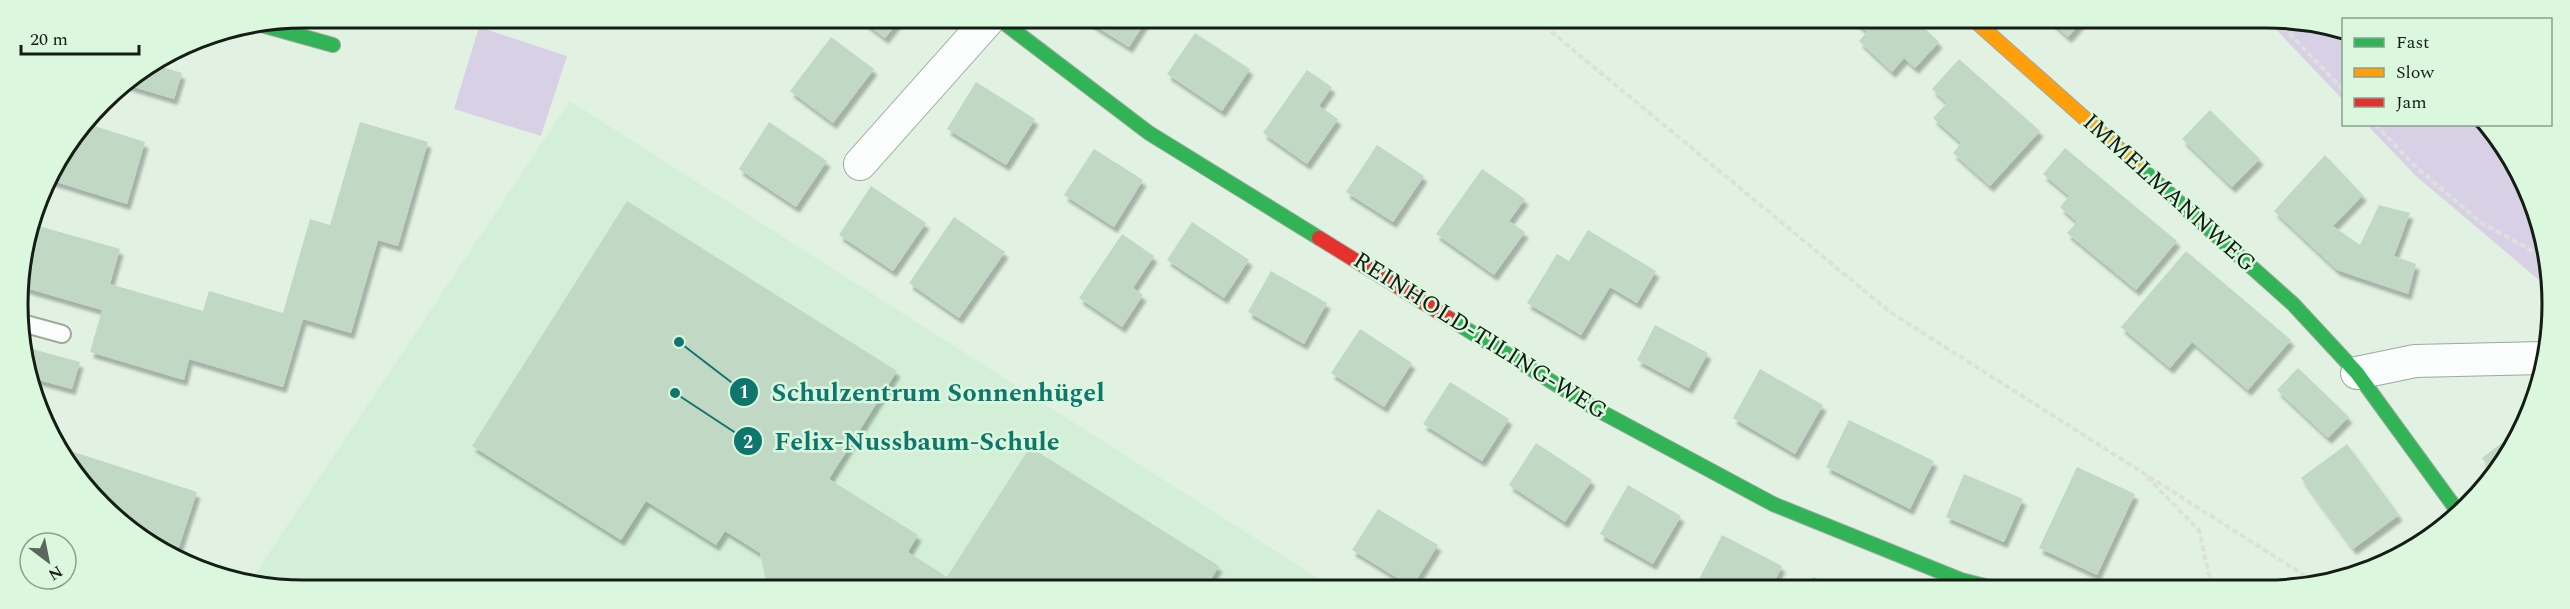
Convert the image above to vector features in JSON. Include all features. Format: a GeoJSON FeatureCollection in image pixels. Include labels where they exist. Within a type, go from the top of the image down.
{"type":"FeatureCollection","features":[{"type":"Feature","properties":{"kind":"street"},"geometry":{"type":"LineString","coordinates":[[860,164],[981,28]]}},
{"type":"Feature","properties":{"kind":"street","name":"REINHOLD-TILING-WEG"},"geometry":{"type":"LineString","coordinates":[[1011,28],[1149,133],[1596,409],[1773,504],[1961,580]]}},
{"type":"Feature","properties":{"kind":"street","name":"IMMELMANNWEG"},"geometry":{"type":"LineString","coordinates":[[1983,28],[2293,304],[2357,373],[2454,506]]}},
{"type":"Feature","properties":{"kind":"street"},"geometry":{"type":"LineString","coordinates":[[279,30],[333,45]]}},
{"type":"Feature","properties":{"kind":"street"},"geometry":{"type":"LineString","coordinates":[[2357,373],[2415,361],[2536,358]]}},
{"type":"Feature","properties":{"kind":"lane"},"geometry":{"type":"LineString","coordinates":[[29,325],[62,334]]}},
{"type":"Feature","properties":{"kind":"path"},"geometry":{"type":"LineString","coordinates":[[1547,28],[1890,312],[2307,577]]}},
{"type":"Feature","properties":{"kind":"path"},"geometry":{"type":"LineString","coordinates":[[2286,29],[2342,90]]}},
{"type":"Feature","properties":{"kind":"path"},"geometry":{"type":"LineString","coordinates":[[2378,126],[2415,166],[2480,222],[2536,253]]}},
{"type":"Feature","properties":{"kind":"path"},"geometry":{"type":"LineString","coordinates":[[2143,472],[2199,530],[2210,580]]}},
{"type":"Feature","properties":{"kind":"shaded area"},"geometry":{"type":"Polygon","coordinates":[[[479,28],[567,56],[541,136],[454,109],[479,28]]]}},
{"type":"Feature","properties":{"kind":"shaded area"},"geometry":{"type":"Polygon","coordinates":[[[2275,29],[2302,31],[2342,39],[2342,99],[2275,29]]]}},
{"type":"Feature","properties":{"kind":"shaded area"},"geometry":{"type":"Polygon","coordinates":[[[570,101],[1321,580],[286,580],[254,576],[570,101]]]}},
{"type":"Feature","properties":{"kind":"shaded area"},"geometry":{"type":"Polygon","coordinates":[[[2368,126],[2476,126],[2495,151],[2513,182],[2532,233],[2540,281],[2416,176],[2368,126]]]}},
{"type":"Feature","properties":{"kind":"building"},"geometry":{"type":"Polygon","coordinates":[[[872,28],[893,28],[885,38],[872,28]]]}},
{"type":"Feature","properties":{"kind":"building"},"geometry":{"type":"Polygon","coordinates":[[[1098,28],[1141,28],[1129,47],[1098,28]]]}},
{"type":"Feature","properties":{"kind":"building"},"geometry":{"type":"Polygon","coordinates":[[[1863,28],[1924,28],[1939,42],[1915,68],[1904,58],[1892,72],[1859,41],[1867,32],[1863,28]]]}},
{"type":"Feature","properties":{"kind":"building"},"geometry":{"type":"Polygon","coordinates":[[[2058,28],[2076,28],[2068,37],[2058,28]]]}},
{"type":"Feature","properties":{"kind":"building"},"geometry":{"type":"Polygon","coordinates":[[[1195,33],[1250,69],[1222,111],[1167,74],[1195,33]]]}},
{"type":"Feature","properties":{"kind":"building"},"geometry":{"type":"Polygon","coordinates":[[[831,37],[874,69],[833,123],[790,91],[831,37]]]}},
{"type":"Feature","properties":{"kind":"building"},"geometry":{"type":"Polygon","coordinates":[[[1959,59],[2040,131],[1990,186],[1953,153],[1961,143],[1933,118],[1947,103],[1932,89],[1959,59]]]}},
{"type":"Feature","properties":{"kind":"building"},"geometry":{"type":"Polygon","coordinates":[[[163,67],[182,73],[174,99],[135,87],[163,67]]]}},
{"type":"Feature","properties":{"kind":"building"},"geometry":{"type":"Polygon","coordinates":[[[1307,70],[1332,87],[1319,106],[1338,119],[1307,164],[1263,133],[1307,70]]]}},
{"type":"Feature","properties":{"kind":"building"},"geometry":{"type":"Polygon","coordinates":[[[976,82],[1035,119],[1006,165],[947,129],[976,82]]]}},
{"type":"Feature","properties":{"kind":"building"},"geometry":{"type":"Polygon","coordinates":[[[2210,110],[2260,159],[2232,187],[2182,139],[2210,110]]]}},
{"type":"Feature","properties":{"kind":"building"},"geometry":{"type":"Polygon","coordinates":[[[360,122],[428,142],[398,246],[378,240],[351,333],[303,319],[283,387],[189,359],[184,380],[90,352],[102,310],[29,289],[40,226],[120,249],[110,284],[203,311],[209,291],[283,313],[310,219],[330,225],[360,122]]]}},
{"type":"Feature","properties":{"kind":"building"},"geometry":{"type":"Polygon","coordinates":[[[769,122],[827,161],[796,207],[739,169],[769,122]]]}},
{"type":"Feature","properties":{"kind":"building"},"geometry":{"type":"Polygon","coordinates":[[[94,126],[145,142],[127,204],[57,182],[75,151],[94,126]]]}},
{"type":"Feature","properties":{"kind":"building"},"geometry":{"type":"Polygon","coordinates":[[[1377,145],[1424,176],[1393,222],[1346,192],[1377,145]]]}},
{"type":"Feature","properties":{"kind":"building"},"geometry":{"type":"Polygon","coordinates":[[[2065,148],[2177,241],[2136,290],[2067,233],[2077,222],[2060,207],[2069,196],[2043,174],[2065,148]]]}},
{"type":"Feature","properties":{"kind":"building"},"geometry":{"type":"Polygon","coordinates":[[[1094,149],[1143,180],[1114,227],[1064,195],[1094,149]]]}},
{"type":"Feature","properties":{"kind":"building"},"geometry":{"type":"Polygon","coordinates":[[[2325,155],[2363,195],[2333,226],[2360,245],[2379,205],[2410,213],[2394,256],[2416,264],[2408,294],[2337,270],[2274,211],[2325,155]]]}},
{"type":"Feature","properties":{"kind":"building"},"geometry":{"type":"Polygon","coordinates":[[[1482,169],[1525,199],[1509,221],[1525,232],[1494,275],[1436,234],[1482,169]]]}},
{"type":"Feature","properties":{"kind":"building"},"geometry":{"type":"Polygon","coordinates":[[[871,186],[926,223],[893,271],[839,235],[871,186]]]}},
{"type":"Feature","properties":{"kind":"building"},"geometry":{"type":"Polygon","coordinates":[[[627,201],[897,371],[829,479],[918,535],[908,552],[947,577],[1030,447],[1219,566],[1210,580],[766,580],[760,553],[725,531],[716,545],[646,501],[621,540],[472,446],[627,201]]]}},
{"type":"Feature","properties":{"kind":"building"},"geometry":{"type":"Polygon","coordinates":[[[954,217],[1005,252],[959,318],[909,283],[954,217]]]}},
{"type":"Feature","properties":{"kind":"building"},"geometry":{"type":"Polygon","coordinates":[[[1192,222],[1249,260],[1224,298],[1167,260],[1192,222]]]}},
{"type":"Feature","properties":{"kind":"building"},"geometry":{"type":"Polygon","coordinates":[[[1588,230],[1656,271],[1637,303],[1610,287],[1581,335],[1527,303],[1557,254],[1569,261],[1588,230]]]}},
{"type":"Feature","properties":{"kind":"building"},"geometry":{"type":"Polygon","coordinates":[[[1122,234],[1154,256],[1133,288],[1143,295],[1122,327],[1079,298],[1122,234]]]}},
{"type":"Feature","properties":{"kind":"building"},"geometry":{"type":"Polygon","coordinates":[[[2186,251],[2291,340],[2248,390],[2192,342],[2170,368],[2121,327],[2186,251]]]}},
{"type":"Feature","properties":{"kind":"building"},"geometry":{"type":"Polygon","coordinates":[[[1271,271],[1327,303],[1304,344],[1248,312],[1271,271]]]}},
{"type":"Feature","properties":{"kind":"building"},"geometry":{"type":"Polygon","coordinates":[[[1655,325],[1708,353],[1689,388],[1637,360],[1655,325]]]}},
{"type":"Feature","properties":{"kind":"building"},"geometry":{"type":"Polygon","coordinates":[[[1360,329],[1412,363],[1384,407],[1331,373],[1360,329]]]}},
{"type":"Feature","properties":{"kind":"building"},"geometry":{"type":"Polygon","coordinates":[[[32,349],[80,362],[72,389],[39,380],[32,349]]]}},
{"type":"Feature","properties":{"kind":"building"},"geometry":{"type":"Polygon","coordinates":[[[2298,368],[2349,417],[2328,438],[2277,390],[2298,368]]]}},
{"type":"Feature","properties":{"kind":"building"},"geometry":{"type":"Polygon","coordinates":[[[1760,369],[1823,405],[1795,454],[1733,418],[1760,369]]]}},
{"type":"Feature","properties":{"kind":"building"},"geometry":{"type":"Polygon","coordinates":[[[1450,382],[1509,419],[1482,461],[1423,424],[1450,382]]]}},
{"type":"Feature","properties":{"kind":"building"},"geometry":{"type":"Polygon","coordinates":[[[1849,420],[1934,461],[1910,509],[1826,467],[1849,420]]]}},
{"type":"Feature","properties":{"kind":"building"},"geometry":{"type":"Polygon","coordinates":[[[2506,439],[2488,467],[2482,458],[2506,439]]]}},
{"type":"Feature","properties":{"kind":"building"},"geometry":{"type":"Polygon","coordinates":[[[1536,443],[1592,480],[1565,522],[1509,485],[1536,443]]]}},
{"type":"Feature","properties":{"kind":"building"},"geometry":{"type":"Polygon","coordinates":[[[2347,444],[2399,515],[2353,549],[2301,478],[2347,444]]]}},
{"type":"Feature","properties":{"kind":"building"},"geometry":{"type":"Polygon","coordinates":[[[74,452],[197,492],[179,547],[162,541],[151,534],[109,500],[73,455],[74,452]]]}},
{"type":"Feature","properties":{"kind":"building"},"geometry":{"type":"Polygon","coordinates":[[[2077,467],[2135,494],[2097,575],[2039,548],[2077,467]]]}},
{"type":"Feature","properties":{"kind":"building"},"geometry":{"type":"Polygon","coordinates":[[[1964,474],[2023,499],[2004,542],[1946,517],[1964,474]]]}},
{"type":"Feature","properties":{"kind":"building"},"geometry":{"type":"Polygon","coordinates":[[[1628,485],[1681,516],[1653,564],[1600,534],[1628,485]]]}},
{"type":"Feature","properties":{"kind":"building"},"geometry":{"type":"Polygon","coordinates":[[[1378,509],[1438,545],[1416,580],[1401,580],[1352,550],[1378,509]]]}},
{"type":"Feature","properties":{"kind":"building"},"geometry":{"type":"Polygon","coordinates":[[[1722,535],[1782,566],[1775,580],[1699,580],[1722,535]]]}},
{"type":"Feature","properties":{"kind":"traffic: fast"},"geometry":{"type":"LineString","coordinates":[[1011,28],[1149,133],[1319,238]]}},
{"type":"Feature","properties":{"kind":"traffic: fast"},"geometry":{"type":"LineString","coordinates":[[279,30],[333,45]]}},
{"type":"Feature","properties":{"kind":"traffic: fast"},"geometry":{"type":"LineString","coordinates":[[2136,164],[2293,304],[2357,373],[2454,506]]}},
{"type":"Feature","properties":{"kind":"traffic: fast"},"geometry":{"type":"LineString","coordinates":[[1450,319],[1596,409],[1773,504],[1961,580]]}},
{"type":"Feature","properties":{"kind":"traffic: slow"},"geometry":{"type":"LineString","coordinates":[[1983,28],[2136,164]]}},
{"type":"Feature","properties":{"kind":"traffic: jam"},"geometry":{"type":"LineString","coordinates":[[1319,238],[1450,319]]}},
{"type":"Feature","properties":{"kind":"place","name":"Schulzentrum Sonnenhügel"},"geometry":{"type":"Point","coordinates":[679,342]}},
{"type":"Feature","properties":{"kind":"place","name":"Felix-Nussbaum-Schule"},"geometry":{"type":"Point","coordinates":[675,393]}}]}
